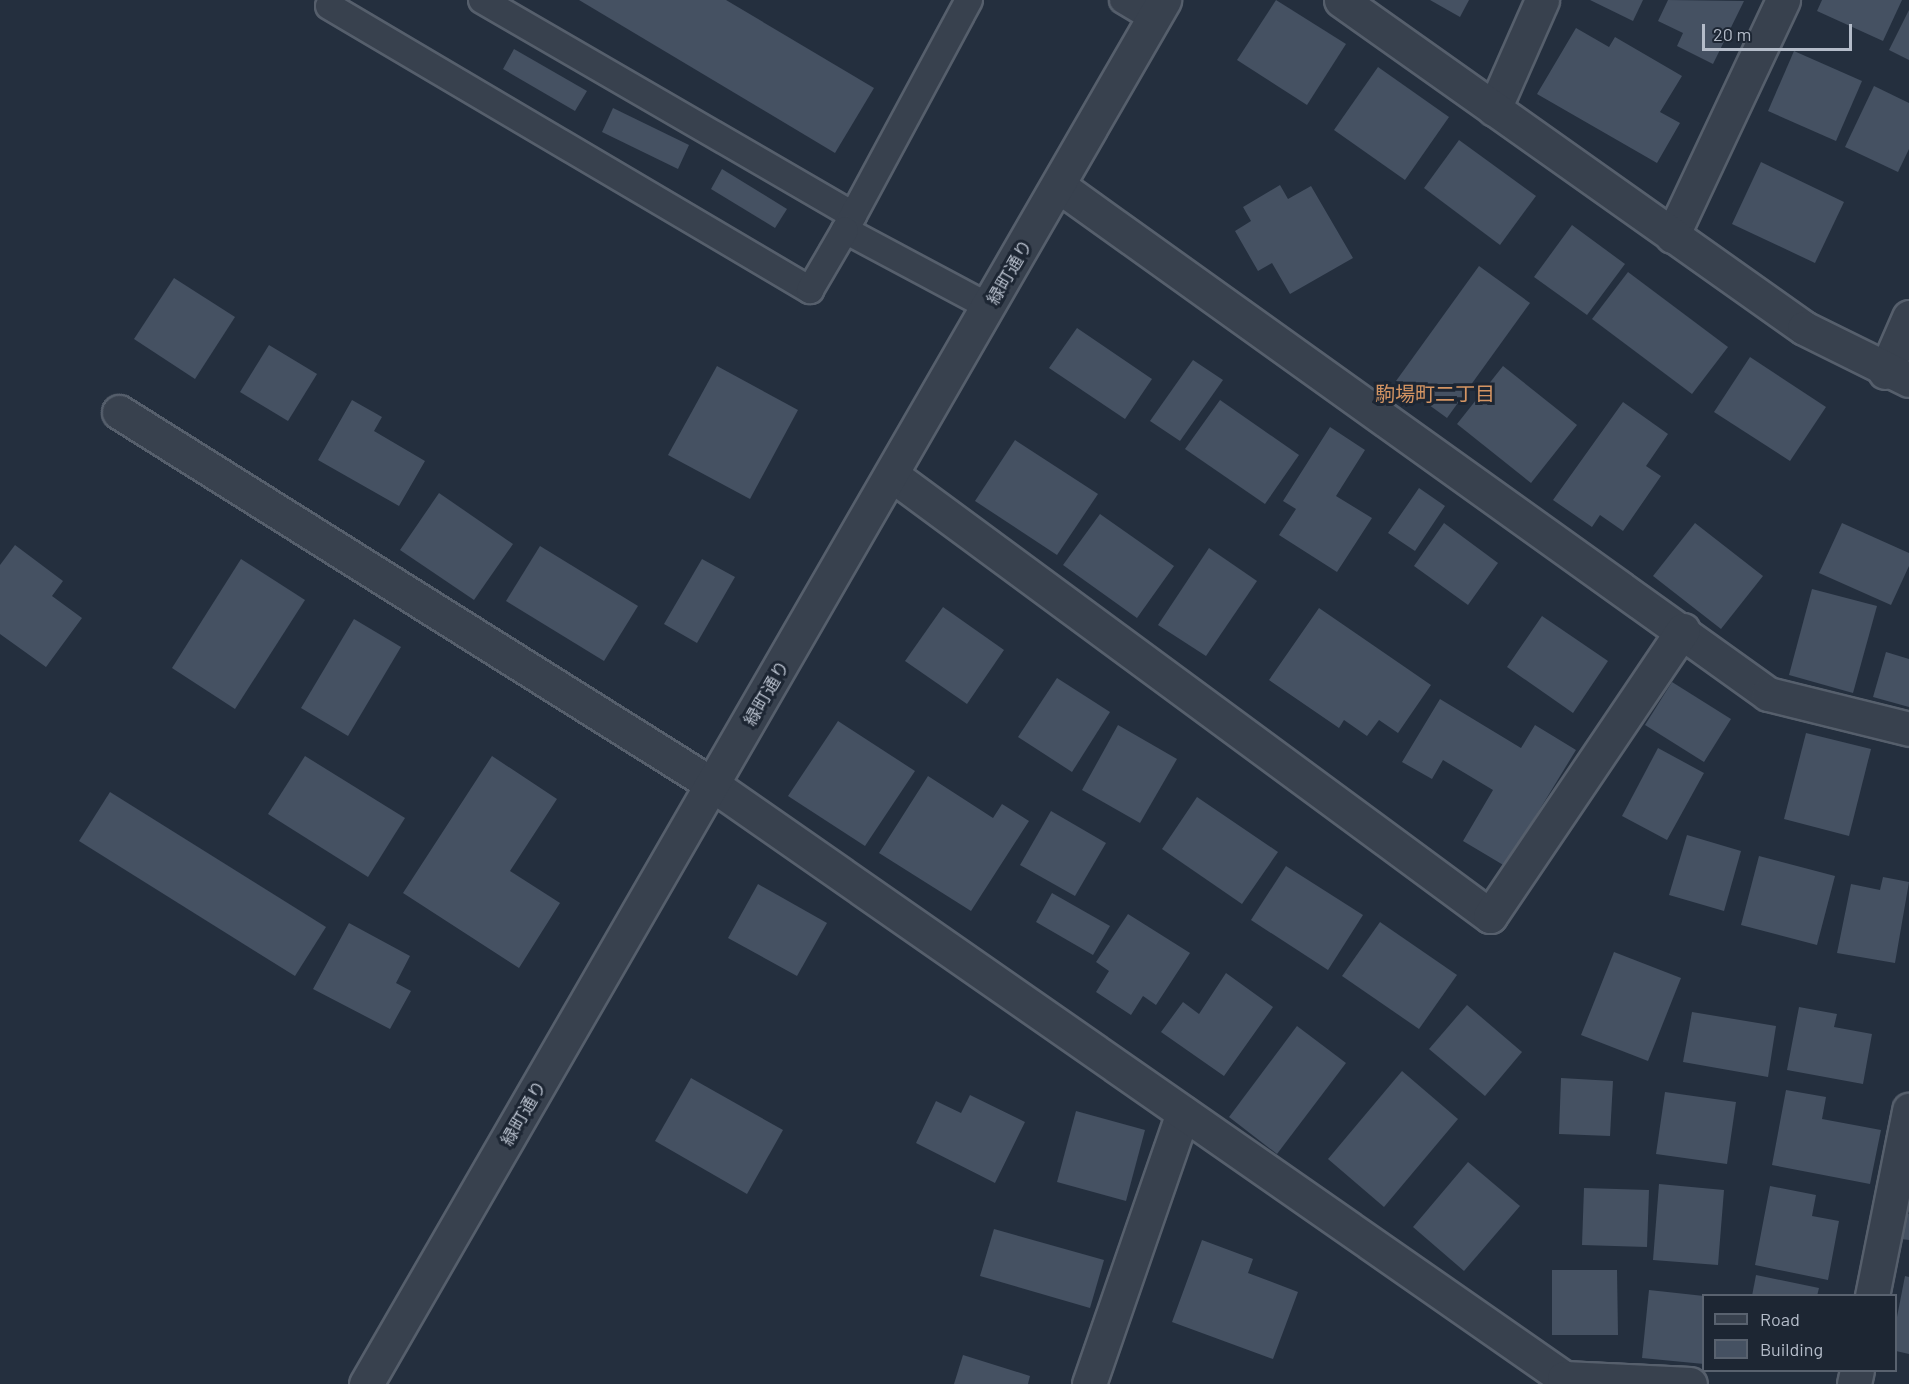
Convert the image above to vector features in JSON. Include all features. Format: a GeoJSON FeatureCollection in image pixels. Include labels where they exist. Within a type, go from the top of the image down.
{"type":"FeatureCollection","features":[{"type":"Feature","properties":{"kind":"street"},"geometry":{"type":"LineString","coordinates":[[1341,0],[1804,328],[1897,376],[1909,317]]}},
{"type":"Feature","properties":{"kind":"street"},"geometry":{"type":"LineString","coordinates":[[1494,110],[1542,0]]}},
{"type":"Feature","properties":{"kind":"street"},"geometry":{"type":"LineString","coordinates":[[1672,236],[1782,0]]}},
{"type":"Feature","properties":{"kind":"street","name":"緑町通り"},"geometry":{"type":"LineString","coordinates":[[366,1384],[1059,186],[1159,9]]}},
{"type":"Feature","properties":{"kind":"street"},"geometry":{"type":"LineString","coordinates":[[1059,186],[1683,630],[1768,694],[1909,729]]}},
{"type":"Feature","properties":{"kind":"street"},"geometry":{"type":"LineString","coordinates":[[119,412],[713,785],[1564,1378],[1690,1384]]}},
{"type":"Feature","properties":{"kind":"street"},"geometry":{"type":"LineString","coordinates":[[892,475],[1490,916],[1683,630]]}},
{"type":"Feature","properties":{"kind":"street"},"geometry":{"type":"LineString","coordinates":[[1872,1294],[1909,1110]]}},
{"type":"Feature","properties":{"kind":"street"},"geometry":{"type":"LineString","coordinates":[[1089,1384],[1183,1113]]}},
{"type":"Feature","properties":{"kind":"lane"},"geometry":{"type":"LineString","coordinates":[[482,0],[989,307]]}},
{"type":"Feature","properties":{"kind":"lane"},"geometry":{"type":"LineString","coordinates":[[329,6],[810,290],[969,0]]}},
{"type":"Feature","properties":{"kind":"lane"},"geometry":{"type":"LineString","coordinates":[[1123,0],[1159,9]]}},
{"type":"Feature","properties":{"kind":"building"},"geometry":{"type":"Polygon","coordinates":[[[579,0],[726,0],[874,88],[835,153],[579,0]]]}},
{"type":"Feature","properties":{"kind":"building"},"geometry":{"type":"Polygon","coordinates":[[[1276,0],[1346,44],[1307,105],[1237,60],[1276,0]]]}},
{"type":"Feature","properties":{"kind":"building"},"geometry":{"type":"Polygon","coordinates":[[[1430,0],[1469,0],[1460,17],[1430,0]]]}},
{"type":"Feature","properties":{"kind":"building"},"geometry":{"type":"Polygon","coordinates":[[[1590,0],[1643,0],[1633,21],[1590,0]]]}},
{"type":"Feature","properties":{"kind":"building"},"geometry":{"type":"Polygon","coordinates":[[[1668,0],[1744,1],[1713,64],[1677,46],[1683,33],[1658,21],[1668,0]]]}},
{"type":"Feature","properties":{"kind":"building"},"geometry":{"type":"Polygon","coordinates":[[[1822,0],[1902,0],[1883,41],[1817,11],[1822,0]]]}},
{"type":"Feature","properties":{"kind":"building"},"geometry":{"type":"Polygon","coordinates":[[[1909,10],[1909,60],[1889,50],[1909,10]]]}},
{"type":"Feature","properties":{"kind":"building"},"geometry":{"type":"Polygon","coordinates":[[[1576,28],[1609,47],[1615,37],[1682,76],[1660,112],[1680,123],[1657,163],[1537,94],[1576,28]]]}},
{"type":"Feature","properties":{"kind":"building"},"geometry":{"type":"Polygon","coordinates":[[[514,49],[587,91],[575,111],[503,69],[514,49]]]}},
{"type":"Feature","properties":{"kind":"building"},"geometry":{"type":"Polygon","coordinates":[[[1794,51],[1862,81],[1836,141],[1768,111],[1794,51]]]}},
{"type":"Feature","properties":{"kind":"building"},"geometry":{"type":"Polygon","coordinates":[[[1378,67],[1449,117],[1405,180],[1334,130],[1378,67]]]}},
{"type":"Feature","properties":{"kind":"building"},"geometry":{"type":"Polygon","coordinates":[[[1874,86],[1909,103],[1909,149],[1898,172],[1845,147],[1874,86]]]}},
{"type":"Feature","properties":{"kind":"building"},"geometry":{"type":"Polygon","coordinates":[[[613,108],[689,145],[678,169],[602,132],[613,108]]]}},
{"type":"Feature","properties":{"kind":"building"},"geometry":{"type":"Polygon","coordinates":[[[1459,140],[1536,196],[1500,245],[1424,188],[1459,140]]]}},
{"type":"Feature","properties":{"kind":"building"},"geometry":{"type":"Polygon","coordinates":[[[1761,162],[1844,202],[1815,263],[1732,224],[1761,162]]]}},
{"type":"Feature","properties":{"kind":"building"},"geometry":{"type":"Polygon","coordinates":[[[722,169],[787,209],[775,228],[711,189],[722,169]]]}},
{"type":"Feature","properties":{"kind":"building"},"geometry":{"type":"Polygon","coordinates":[[[1280,185],[1288,199],[1311,186],[1353,258],[1290,294],[1272,263],[1258,271],[1235,231],[1251,221],[1243,207],[1280,185]]]}},
{"type":"Feature","properties":{"kind":"building"},"geometry":{"type":"Polygon","coordinates":[[[1572,225],[1625,264],[1587,315],[1534,277],[1572,225]]]}},
{"type":"Feature","properties":{"kind":"building"},"geometry":{"type":"Polygon","coordinates":[[[1479,266],[1530,303],[1447,418],[1396,381],[1479,266]]]}},
{"type":"Feature","properties":{"kind":"building"},"geometry":{"type":"Polygon","coordinates":[[[1628,272],[1728,347],[1692,394],[1592,319],[1628,272]]]}},
{"type":"Feature","properties":{"kind":"building"},"geometry":{"type":"Polygon","coordinates":[[[174,278],[235,317],[195,379],[134,339],[174,278]]]}},
{"type":"Feature","properties":{"kind":"building"},"geometry":{"type":"Polygon","coordinates":[[[1077,328],[1152,379],[1125,419],[1049,368],[1077,328]]]}},
{"type":"Feature","properties":{"kind":"building"},"geometry":{"type":"Polygon","coordinates":[[[269,345],[317,374],[288,421],[240,392],[269,345]]]}},
{"type":"Feature","properties":{"kind":"building"},"geometry":{"type":"Polygon","coordinates":[[[1750,357],[1826,407],[1790,461],[1714,412],[1750,357]]]}},
{"type":"Feature","properties":{"kind":"building"},"geometry":{"type":"Polygon","coordinates":[[[1193,360],[1223,380],[1180,441],[1150,421],[1193,360]]]}},
{"type":"Feature","properties":{"kind":"building"},"geometry":{"type":"Polygon","coordinates":[[[717,366],[798,410],[750,499],[668,455],[717,366]]]}},
{"type":"Feature","properties":{"kind":"building"},"geometry":{"type":"Polygon","coordinates":[[[1503,366],[1577,425],[1531,483],[1457,424],[1503,366]]]}},
{"type":"Feature","properties":{"kind":"building"},"geometry":{"type":"Polygon","coordinates":[[[352,400],[382,417],[374,431],[425,461],[399,506],[318,460],[352,400]]]}},
{"type":"Feature","properties":{"kind":"building"},"geometry":{"type":"Polygon","coordinates":[[[1220,400],[1299,455],[1265,504],[1185,449],[1220,400]]]}},
{"type":"Feature","properties":{"kind":"building"},"geometry":{"type":"Polygon","coordinates":[[[1623,402],[1668,434],[1646,466],[1661,476],[1623,531],[1600,515],[1592,527],[1553,500],[1623,402]]]}},
{"type":"Feature","properties":{"kind":"building"},"geometry":{"type":"Polygon","coordinates":[[[1330,427],[1365,450],[1336,496],[1372,518],[1337,572],[1279,535],[1296,509],[1283,501],[1330,427]]]}},
{"type":"Feature","properties":{"kind":"building"},"geometry":{"type":"Polygon","coordinates":[[[1015,440],[1098,494],[1057,555],[975,501],[1015,440]]]}},
{"type":"Feature","properties":{"kind":"building"},"geometry":{"type":"Polygon","coordinates":[[[1419,488],[1445,506],[1415,551],[1388,533],[1419,488]]]}},
{"type":"Feature","properties":{"kind":"building"},"geometry":{"type":"Polygon","coordinates":[[[439,493],[513,544],[474,600],[400,550],[439,493]]]}},
{"type":"Feature","properties":{"kind":"building"},"geometry":{"type":"Polygon","coordinates":[[[1100,514],[1174,566],[1137,618],[1063,565],[1100,514]]]}},
{"type":"Feature","properties":{"kind":"building"},"geometry":{"type":"Polygon","coordinates":[[[1444,523],[1498,563],[1468,605],[1414,566],[1444,523]]]}},
{"type":"Feature","properties":{"kind":"building"},"geometry":{"type":"Polygon","coordinates":[[[1695,523],[1763,576],[1721,629],[1653,576],[1695,523]]]}},
{"type":"Feature","properties":{"kind":"building"},"geometry":{"type":"Polygon","coordinates":[[[1842,523],[1909,553],[1909,566],[1891,605],[1819,573],[1842,523]]]}},
{"type":"Feature","properties":{"kind":"building"},"geometry":{"type":"Polygon","coordinates":[[[15,545],[63,581],[52,596],[82,618],[46,667],[0,634],[0,565],[15,545]]]}},
{"type":"Feature","properties":{"kind":"building"},"geometry":{"type":"Polygon","coordinates":[[[540,546],[638,606],[604,661],[506,601],[540,546]]]}},
{"type":"Feature","properties":{"kind":"building"},"geometry":{"type":"Polygon","coordinates":[[[1209,548],[1257,581],[1206,656],[1158,625],[1209,548]]]}},
{"type":"Feature","properties":{"kind":"building"},"geometry":{"type":"Polygon","coordinates":[[[241,559],[305,600],[235,709],[172,668],[241,559]]]}},
{"type":"Feature","properties":{"kind":"building"},"geometry":{"type":"Polygon","coordinates":[[[702,559],[735,577],[697,643],[664,624],[702,559]]]}},
{"type":"Feature","properties":{"kind":"building"},"geometry":{"type":"Polygon","coordinates":[[[1812,589],[1877,606],[1853,693],[1789,675],[1812,589]]]}},
{"type":"Feature","properties":{"kind":"building"},"geometry":{"type":"Polygon","coordinates":[[[943,607],[1004,650],[967,704],[905,661],[943,607]]]}},
{"type":"Feature","properties":{"kind":"building"},"geometry":{"type":"Polygon","coordinates":[[[1319,608],[1431,685],[1398,733],[1379,720],[1367,736],[1344,720],[1339,728],[1269,680],[1319,608]]]}},
{"type":"Feature","properties":{"kind":"building"},"geometry":{"type":"Polygon","coordinates":[[[1542,616],[1608,661],[1573,713],[1507,667],[1542,616]]]}},
{"type":"Feature","properties":{"kind":"building"},"geometry":{"type":"Polygon","coordinates":[[[354,619],[401,647],[348,736],[301,708],[354,619]]]}},
{"type":"Feature","properties":{"kind":"building"},"geometry":{"type":"Polygon","coordinates":[[[1886,652],[1909,659],[1909,707],[1873,697],[1886,652]]]}},
{"type":"Feature","properties":{"kind":"building"},"geometry":{"type":"Polygon","coordinates":[[[1057,678],[1110,712],[1072,772],[1018,737],[1057,678]]]}},
{"type":"Feature","properties":{"kind":"building"},"geometry":{"type":"Polygon","coordinates":[[[1672,682],[1731,719],[1704,762],[1645,725],[1672,682]]]}},
{"type":"Feature","properties":{"kind":"building"},"geometry":{"type":"Polygon","coordinates":[[[1440,699],[1521,748],[1535,725],[1576,750],[1505,866],[1463,841],[1493,790],[1443,760],[1432,779],[1402,762],[1440,699]]]}},
{"type":"Feature","properties":{"kind":"building"},"geometry":{"type":"Polygon","coordinates":[[[838,721],[915,771],[865,846],[788,796],[838,721]]]}},
{"type":"Feature","properties":{"kind":"building"},"geometry":{"type":"Polygon","coordinates":[[[1118,725],[1177,759],[1140,823],[1082,790],[1118,725]]]}},
{"type":"Feature","properties":{"kind":"building"},"geometry":{"type":"Polygon","coordinates":[[[1806,733],[1871,749],[1849,836],[1784,819],[1806,733]]]}},
{"type":"Feature","properties":{"kind":"building"},"geometry":{"type":"Polygon","coordinates":[[[1658,748],[1704,773],[1667,840],[1622,816],[1658,748]]]}},
{"type":"Feature","properties":{"kind":"building"},"geometry":{"type":"Polygon","coordinates":[[[305,756],[405,818],[368,877],[268,814],[305,756]]]}},
{"type":"Feature","properties":{"kind":"building"},"geometry":{"type":"Polygon","coordinates":[[[492,756],[557,799],[510,871],[560,903],[519,968],[403,893],[492,756]]]}},
{"type":"Feature","properties":{"kind":"building"},"geometry":{"type":"Polygon","coordinates":[[[928,776],[993,818],[1002,804],[1029,821],[971,911],[879,853],[928,776]]]}},
{"type":"Feature","properties":{"kind":"building"},"geometry":{"type":"Polygon","coordinates":[[[110,792],[326,927],[295,976],[79,841],[110,792]]]}},
{"type":"Feature","properties":{"kind":"building"},"geometry":{"type":"Polygon","coordinates":[[[1197,797],[1278,852],[1242,904],[1162,849],[1197,797]]]}},
{"type":"Feature","properties":{"kind":"building"},"geometry":{"type":"Polygon","coordinates":[[[1051,811],[1106,843],[1075,896],[1020,865],[1051,811]]]}},
{"type":"Feature","properties":{"kind":"building"},"geometry":{"type":"Polygon","coordinates":[[[1687,835],[1741,851],[1724,911],[1669,895],[1687,835]]]}},
{"type":"Feature","properties":{"kind":"building"},"geometry":{"type":"Polygon","coordinates":[[[1759,856],[1835,876],[1817,945],[1741,925],[1759,856]]]}},
{"type":"Feature","properties":{"kind":"building"},"geometry":{"type":"Polygon","coordinates":[[[1286,866],[1363,915],[1328,970],[1251,920],[1286,866]]]}},
{"type":"Feature","properties":{"kind":"building"},"geometry":{"type":"Polygon","coordinates":[[[1883,877],[1909,882],[1895,963],[1837,953],[1851,884],[1880,890],[1883,877]]]}},
{"type":"Feature","properties":{"kind":"building"},"geometry":{"type":"Polygon","coordinates":[[[758,884],[827,923],[797,976],[728,938],[758,884]]]}},
{"type":"Feature","properties":{"kind":"building"},"geometry":{"type":"Polygon","coordinates":[[[1052,893],[1110,926],[1093,955],[1036,922],[1052,893]]]}},
{"type":"Feature","properties":{"kind":"building"},"geometry":{"type":"Polygon","coordinates":[[[1128,914],[1190,953],[1156,1005],[1143,996],[1131,1015],[1096,992],[1109,971],[1096,962],[1128,914]]]}},
{"type":"Feature","properties":{"kind":"building"},"geometry":{"type":"Polygon","coordinates":[[[1380,922],[1457,975],[1419,1029],[1342,976],[1380,922]]]}},
{"type":"Feature","properties":{"kind":"building"},"geometry":{"type":"Polygon","coordinates":[[[349,923],[410,956],[396,983],[411,991],[390,1029],[313,989],[349,923]]]}},
{"type":"Feature","properties":{"kind":"building"},"geometry":{"type":"Polygon","coordinates":[[[1614,952],[1681,978],[1648,1061],[1581,1035],[1614,952]]]}},
{"type":"Feature","properties":{"kind":"building"},"geometry":{"type":"Polygon","coordinates":[[[1226,973],[1273,1007],[1224,1076],[1161,1032],[1183,1002],[1199,1014],[1226,973]]]}},
{"type":"Feature","properties":{"kind":"building"},"geometry":{"type":"Polygon","coordinates":[[[1467,1005],[1522,1052],[1485,1096],[1429,1049],[1467,1005]]]}},
{"type":"Feature","properties":{"kind":"building"},"geometry":{"type":"Polygon","coordinates":[[[1799,1007],[1837,1014],[1834,1027],[1872,1034],[1863,1084],[1787,1070],[1799,1007]]]}},
{"type":"Feature","properties":{"kind":"building"},"geometry":{"type":"Polygon","coordinates":[[[1692,1012],[1776,1026],[1768,1077],[1683,1062],[1692,1012]]]}},
{"type":"Feature","properties":{"kind":"building"},"geometry":{"type":"Polygon","coordinates":[[[1297,1026],[1346,1063],[1277,1154],[1229,1117],[1297,1026]]]}},
{"type":"Feature","properties":{"kind":"building"},"geometry":{"type":"Polygon","coordinates":[[[1402,1071],[1458,1119],[1384,1207],[1328,1159],[1402,1071]]]}},
{"type":"Feature","properties":{"kind":"building"},"geometry":{"type":"Polygon","coordinates":[[[691,1078],[783,1130],[747,1194],[655,1141],[691,1078]]]}},
{"type":"Feature","properties":{"kind":"building"},"geometry":{"type":"Polygon","coordinates":[[[1561,1078],[1613,1081],[1610,1136],[1559,1134],[1561,1078]]]}},
{"type":"Feature","properties":{"kind":"building"},"geometry":{"type":"Polygon","coordinates":[[[1786,1090],[1826,1097],[1822,1119],[1881,1130],[1870,1184],[1772,1165],[1786,1090]]]}},
{"type":"Feature","properties":{"kind":"building"},"geometry":{"type":"Polygon","coordinates":[[[1665,1092],[1736,1102],[1727,1164],[1656,1154],[1665,1092]]]}},
{"type":"Feature","properties":{"kind":"building"},"geometry":{"type":"Polygon","coordinates":[[[970,1095],[1025,1122],[995,1183],[916,1143],[936,1101],[961,1113],[970,1095]]]}},
{"type":"Feature","properties":{"kind":"building"},"geometry":{"type":"Polygon","coordinates":[[[1076,1111],[1145,1130],[1126,1201],[1057,1182],[1076,1111]]]}},
{"type":"Feature","properties":{"kind":"building"},"geometry":{"type":"Polygon","coordinates":[[[1468,1162],[1520,1206],[1464,1271],[1413,1227],[1468,1162]]]}},
{"type":"Feature","properties":{"kind":"building"},"geometry":{"type":"Polygon","coordinates":[[[1659,1184],[1724,1190],[1718,1265],[1653,1260],[1659,1184]]]}},
{"type":"Feature","properties":{"kind":"building"},"geometry":{"type":"Polygon","coordinates":[[[1770,1186],[1816,1195],[1812,1216],[1839,1221],[1828,1280],[1755,1265],[1770,1186]]]}},
{"type":"Feature","properties":{"kind":"building"},"geometry":{"type":"Polygon","coordinates":[[[1584,1188],[1649,1190],[1647,1247],[1582,1245],[1584,1188]]]}},
{"type":"Feature","properties":{"kind":"building"},"geometry":{"type":"Polygon","coordinates":[[[1906,1213],[1909,1214],[1909,1240],[1901,1239],[1906,1213]]]}},
{"type":"Feature","properties":{"kind":"building"},"geometry":{"type":"Polygon","coordinates":[[[994,1229],[1104,1260],[1090,1308],[980,1276],[994,1229]]]}},
{"type":"Feature","properties":{"kind":"building"},"geometry":{"type":"Polygon","coordinates":[[[1202,1240],[1253,1259],[1248,1273],[1298,1292],[1273,1359],[1172,1322],[1202,1240]]]}},
{"type":"Feature","properties":{"kind":"building"},"geometry":{"type":"Polygon","coordinates":[[[1552,1270],[1617,1270],[1618,1335],[1552,1335],[1552,1270]]]}},
{"type":"Feature","properties":{"kind":"building"},"geometry":{"type":"Polygon","coordinates":[[[1756,1275],[1819,1288],[1818,1294],[1752,1294],[1756,1275]]]}},
{"type":"Feature","properties":{"kind":"building"},"geometry":{"type":"Polygon","coordinates":[[[1905,1276],[1909,1277],[1909,1354],[1897,1351],[1897,1317],[1905,1276]]]}},
{"type":"Feature","properties":{"kind":"building"},"geometry":{"type":"Polygon","coordinates":[[[1649,1290],[1702,1296],[1702,1364],[1642,1358],[1649,1290]]]}},
{"type":"Feature","properties":{"kind":"building"},"geometry":{"type":"Polygon","coordinates":[[[963,1355],[1030,1376],[1028,1384],[954,1384],[963,1355]]]}},
{"type":"Feature","properties":{"kind":"district","name":"駒場町二丁目"},"geometry":{"type":"Point","coordinates":[1435,393]}}]}
